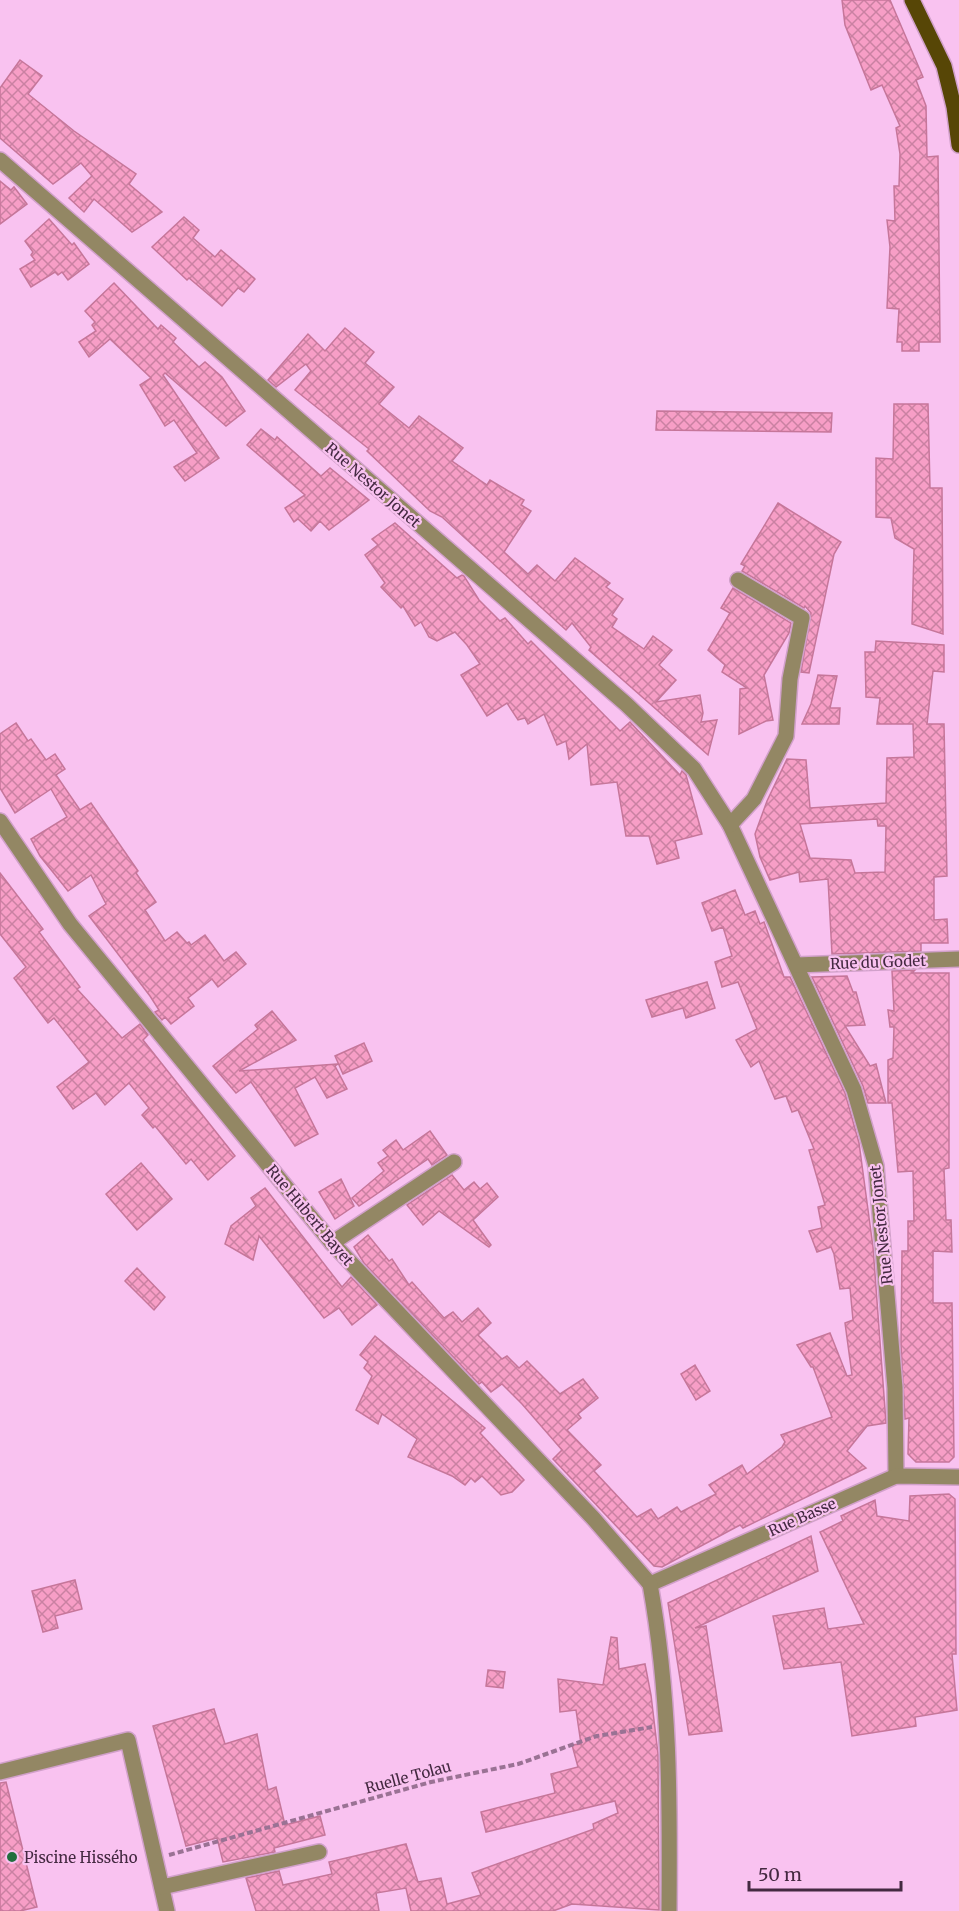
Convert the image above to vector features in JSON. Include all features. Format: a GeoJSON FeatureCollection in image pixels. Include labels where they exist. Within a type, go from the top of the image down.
{"type":"FeatureCollection","features":[{"type":"Feature","properties":{"kind":"main road"},"geometry":{"type":"LineString","coordinates":[[912,0],[944,66],[957,107],[959,145]]}},
{"type":"Feature","properties":{"kind":"street","name":"Rue Nestor Jonet"},"geometry":{"type":"LineString","coordinates":[[0,160],[626,704],[694,769],[730,825],[854,1090],[876,1166],[895,1388],[896,1476]]}},
{"type":"Feature","properties":{"kind":"street"},"geometry":{"type":"LineString","coordinates":[[730,825],[754,799],[786,736],[790,679],[802,618],[738,580]]}},
{"type":"Feature","properties":{"kind":"street","name":"Rue Hubert Bayet"},"geometry":{"type":"LineString","coordinates":[[0,821],[70,924],[332,1243],[593,1518],[650,1584]]}},
{"type":"Feature","properties":{"kind":"street","name":"Rue du Godet"},"geometry":{"type":"LineString","coordinates":[[796,965],[959,959]]}},
{"type":"Feature","properties":{"kind":"street"},"geometry":{"type":"LineString","coordinates":[[332,1243],[454,1162]]}},
{"type":"Feature","properties":{"kind":"street","name":"Rue Basse"},"geometry":{"type":"LineString","coordinates":[[650,1584],[896,1476],[959,1477]]}},
{"type":"Feature","properties":{"kind":"street"},"geometry":{"type":"LineString","coordinates":[[650,1584],[660,1636],[670,1760],[669,1911]]}},
{"type":"Feature","properties":{"kind":"street"},"geometry":{"type":"LineString","coordinates":[[0,1772],[128,1740],[167,1911]]}},
{"type":"Feature","properties":{"kind":"street"},"geometry":{"type":"LineString","coordinates":[[162,1887],[319,1852]]}},
{"type":"Feature","properties":{"kind":"path","name":"Ruelle Tolau"},"geometry":{"type":"LineString","coordinates":[[155,1858],[431,1782],[518,1764],[597,1736],[667,1724]]}},
{"type":"Feature","properties":{"kind":"building"},"geometry":{"type":"Polygon","coordinates":[[[842,0],[890,0],[923,77],[916,80],[926,106],[927,157],[938,156],[940,342],[919,342],[919,351],[902,351],[902,342],[897,342],[899,309],[887,308],[890,247],[887,220],[895,221],[894,186],[899,186],[900,154],[896,128],[900,126],[882,85],[871,90],[845,25],[842,0]]]}},
{"type":"Feature","properties":{"kind":"building"},"geometry":{"type":"Polygon","coordinates":[[[20,60],[42,76],[28,94],[74,131],[136,174],[129,184],[162,212],[132,232],[94,199],[84,212],[69,198],[92,176],[81,163],[53,184],[0,138],[0,88],[20,60]]]}},
{"type":"Feature","properties":{"kind":"building"},"geometry":{"type":"Polygon","coordinates":[[[0,181],[11,190],[14,187],[27,204],[0,224],[0,181]]]}},
{"type":"Feature","properties":{"kind":"building"},"geometry":{"type":"Polygon","coordinates":[[[184,217],[199,230],[193,238],[215,257],[221,250],[255,279],[244,292],[238,288],[222,306],[189,278],[187,280],[152,247],[184,217]]]}},
{"type":"Feature","properties":{"kind":"building"},"geometry":{"type":"Polygon","coordinates":[[[49,219],[72,245],[74,243],[89,264],[68,280],[62,272],[58,275],[55,272],[31,287],[20,269],[35,260],[31,255],[33,252],[25,241],[49,219]]]}},
{"type":"Feature","properties":{"kind":"building"},"geometry":{"type":"Polygon","coordinates":[[[114,283],[158,329],[161,325],[176,338],[173,342],[199,367],[205,362],[222,377],[245,411],[226,426],[165,373],[163,375],[219,458],[185,481],[174,467],[197,453],[174,420],[165,426],[140,385],[151,378],[110,339],[89,357],[79,342],[96,331],[92,325],[95,322],[85,311],[114,283]]]}},
{"type":"Feature","properties":{"kind":"building"},"geometry":{"type":"Polygon","coordinates":[[[345,328],[374,352],[365,363],[394,387],[379,404],[409,428],[419,416],[463,448],[452,461],[487,485],[490,480],[524,500],[521,505],[531,511],[504,552],[528,574],[537,565],[555,581],[575,558],[610,583],[606,587],[623,599],[612,615],[617,619],[612,627],[644,649],[653,636],[672,650],[659,665],[676,680],[656,702],[700,695],[703,713],[701,722],[717,720],[708,755],[589,650],[591,647],[572,623],[566,630],[442,517],[430,511],[367,451],[369,449],[295,390],[311,371],[306,364],[276,387],[268,380],[308,334],[325,351],[345,328]]]}},
{"type":"Feature","properties":{"kind":"building"},"geometry":{"type":"Polygon","coordinates":[[[894,404],[928,404],[930,488],[942,488],[943,634],[912,624],[914,549],[895,538],[891,518],[876,517],[876,458],[893,459],[894,404]]]}},
{"type":"Feature","properties":{"kind":"building"},"geometry":{"type":"Polygon","coordinates":[[[657,411],[832,413],[831,432],[656,430],[657,411]]]}},
{"type":"Feature","properties":{"kind":"building"},"geometry":{"type":"Polygon","coordinates":[[[261,429],[275,440],[277,437],[321,476],[330,468],[369,500],[329,530],[320,521],[311,531],[298,519],[294,522],[285,508],[305,495],[247,445],[261,429]]]}},
{"type":"Feature","properties":{"kind":"building"},"geometry":{"type":"Polygon","coordinates":[[[778,503],[841,542],[834,554],[809,673],[801,672],[811,613],[805,606],[804,608],[742,571],[745,566],[741,564],[778,503]]]}},
{"type":"Feature","properties":{"kind":"building"},"geometry":{"type":"Polygon","coordinates":[[[395,523],[457,578],[464,576],[479,600],[500,621],[505,618],[528,644],[531,641],[620,731],[630,722],[680,775],[682,771],[686,775],[702,834],[675,841],[679,858],[657,864],[649,836],[626,836],[617,782],[591,785],[587,744],[569,759],[566,741],[557,745],[544,714],[528,724],[525,718],[518,720],[507,703],[487,716],[461,675],[480,664],[467,645],[455,632],[437,641],[429,637],[421,622],[415,626],[403,606],[401,608],[381,587],[385,583],[365,555],[378,545],[372,539],[395,523]]]}},
{"type":"Feature","properties":{"kind":"building"},"geometry":{"type":"Polygon","coordinates":[[[733,588],[791,623],[789,633],[764,675],[773,720],[739,734],[740,689],[747,688],[722,672],[725,665],[708,650],[730,613],[721,608],[733,588]]]}},
{"type":"Feature","properties":{"kind":"building"},"geometry":{"type":"Polygon","coordinates":[[[876,641],[944,645],[944,672],[933,671],[927,724],[944,724],[947,876],[934,877],[934,920],[947,919],[948,943],[921,943],[921,951],[832,954],[828,879],[800,882],[799,872],[770,880],[760,857],[755,834],[767,801],[787,759],[806,760],[810,808],[886,803],[887,758],[914,757],[913,724],[877,724],[880,698],[866,697],[865,652],[875,652],[876,641]],[[877,819],[800,824],[810,858],[851,860],[855,873],[885,872],[886,826],[878,826],[877,819]]]}},
{"type":"Feature","properties":{"kind":"building"},"geometry":{"type":"Polygon","coordinates":[[[818,675],[837,676],[830,708],[840,708],[839,724],[802,724],[811,704],[818,675]]]}},
{"type":"Feature","properties":{"kind":"building"},"geometry":{"type":"Polygon","coordinates":[[[16,723],[28,741],[31,739],[46,760],[55,754],[65,769],[56,775],[80,810],[91,803],[138,871],[136,873],[156,902],[145,910],[165,941],[177,932],[191,945],[205,935],[224,961],[236,952],[246,964],[218,987],[212,979],[188,998],[194,1006],[171,1024],[165,1017],[162,1020],[155,1012],[159,1010],[150,996],[89,916],[106,904],[91,875],[68,891],[40,856],[31,839],[67,817],[51,789],[15,813],[0,788],[0,734],[16,723]]]}},
{"type":"Feature","properties":{"kind":"building"},"geometry":{"type":"Polygon","coordinates":[[[0,873],[43,929],[39,932],[80,987],[77,989],[122,1038],[140,1024],[148,1035],[143,1040],[235,1156],[208,1180],[191,1159],[186,1164],[155,1126],[153,1128],[142,1115],[149,1108],[129,1083],[105,1105],[96,1093],[73,1109],[57,1087],[89,1062],[54,1018],[48,1023],[14,978],[26,967],[0,934],[0,873]]]}},
{"type":"Feature","properties":{"kind":"building"},"geometry":{"type":"Polygon","coordinates":[[[735,890],[745,915],[755,911],[760,924],[764,922],[784,977],[790,977],[845,1093],[859,1143],[873,1247],[886,1423],[867,1426],[847,1451],[866,1468],[743,1528],[740,1525],[662,1567],[654,1566],[553,1459],[562,1450],[522,1404],[502,1384],[491,1392],[482,1382],[479,1384],[364,1263],[354,1247],[368,1235],[389,1261],[392,1259],[409,1285],[412,1282],[444,1318],[453,1312],[462,1322],[478,1308],[491,1323],[478,1335],[502,1359],[507,1356],[519,1368],[527,1361],[560,1394],[583,1379],[598,1398],[578,1414],[581,1418],[567,1430],[601,1465],[594,1471],[637,1517],[651,1509],[658,1519],[677,1507],[681,1512],[716,1494],[709,1485],[742,1465],[747,1474],[782,1447],[785,1442],[781,1435],[832,1417],[813,1367],[797,1345],[830,1333],[847,1376],[852,1375],[845,1323],[853,1320],[850,1288],[840,1289],[831,1247],[817,1252],[809,1231],[822,1228],[818,1207],[825,1205],[809,1150],[814,1149],[798,1110],[792,1112],[786,1096],[775,1099],[759,1061],[751,1067],[736,1040],[757,1029],[738,982],[722,987],[715,962],[732,956],[723,927],[712,931],[702,903],[735,890]]]}},
{"type":"Feature","properties":{"kind":"building"},"geometry":{"type":"Polygon","coordinates":[[[915,970],[912,973],[949,973],[949,1168],[944,1169],[946,1220],[951,1220],[952,1252],[933,1251],[933,1303],[952,1303],[954,1457],[949,1462],[916,1462],[908,1454],[909,1418],[905,1419],[901,1345],[902,1251],[908,1251],[908,1221],[914,1221],[913,1171],[898,1172],[892,1103],[888,1103],[888,1060],[893,1058],[894,1027],[890,1027],[888,1010],[894,1011],[892,971],[915,970]]]}},
{"type":"Feature","properties":{"kind":"building"},"geometry":{"type":"Polygon","coordinates":[[[847,976],[853,992],[856,992],[865,1025],[845,1026],[870,1066],[876,1064],[886,1103],[868,1103],[863,1086],[812,977],[847,976]]]}},
{"type":"Feature","properties":{"kind":"building"},"geometry":{"type":"Polygon","coordinates":[[[707,982],[715,1008],[686,1018],[683,1008],[652,1017],[646,1000],[707,982]]]}},
{"type":"Feature","properties":{"kind":"building"},"geometry":{"type":"Polygon","coordinates":[[[272,1011],[296,1040],[239,1071],[338,1064],[335,1066],[347,1089],[327,1098],[315,1077],[295,1088],[318,1134],[295,1146],[251,1082],[236,1093],[213,1066],[258,1029],[255,1025],[272,1011]]]}},
{"type":"Feature","properties":{"kind":"building"},"geometry":{"type":"Polygon","coordinates":[[[364,1043],[372,1061],[343,1074],[335,1056],[364,1043]]]}},
{"type":"Feature","properties":{"kind":"building"},"geometry":{"type":"Polygon","coordinates":[[[430,1131],[447,1155],[432,1165],[428,1159],[359,1206],[352,1198],[384,1171],[378,1163],[388,1156],[383,1150],[396,1140],[403,1150],[430,1131]]]}},
{"type":"Feature","properties":{"kind":"building"},"geometry":{"type":"Polygon","coordinates":[[[141,1163],[172,1199],[137,1230],[106,1194],[141,1163]]]}},
{"type":"Feature","properties":{"kind":"building"},"geometry":{"type":"Polygon","coordinates":[[[452,1175],[464,1190],[474,1182],[480,1189],[487,1183],[498,1197],[473,1220],[491,1245],[489,1247],[439,1211],[423,1225],[407,1205],[452,1175]]]}},
{"type":"Feature","properties":{"kind":"building"},"geometry":{"type":"Polygon","coordinates":[[[341,1179],[354,1206],[335,1219],[319,1192],[341,1179]]]}},
{"type":"Feature","properties":{"kind":"building"},"geometry":{"type":"Polygon","coordinates":[[[265,1188],[342,1287],[351,1277],[377,1305],[352,1325],[339,1308],[324,1318],[259,1236],[253,1260],[225,1244],[231,1226],[256,1206],[251,1198],[265,1188]]]}},
{"type":"Feature","properties":{"kind":"building"},"geometry":{"type":"Polygon","coordinates":[[[137,1268],[165,1297],[154,1310],[125,1281],[137,1268]]]}},
{"type":"Feature","properties":{"kind":"building"},"geometry":{"type":"Polygon","coordinates":[[[375,1336],[485,1428],[480,1433],[524,1480],[512,1492],[501,1495],[482,1476],[475,1482],[471,1478],[465,1485],[452,1476],[408,1457],[417,1439],[382,1414],[378,1424],[356,1410],[372,1376],[364,1368],[368,1362],[360,1355],[375,1336]]]}},
{"type":"Feature","properties":{"kind":"building"},"geometry":{"type":"Polygon","coordinates":[[[695,1365],[710,1391],[696,1400],[681,1374],[695,1365]]]}},
{"type":"Feature","properties":{"kind":"building"},"geometry":{"type":"Polygon","coordinates":[[[949,1494],[955,1499],[956,1654],[952,1654],[957,1710],[915,1717],[916,1726],[852,1736],[841,1662],[784,1669],[773,1616],[824,1608],[828,1629],[864,1624],[820,1532],[843,1521],[841,1516],[875,1500],[877,1516],[909,1521],[910,1496],[949,1494]]]}},
{"type":"Feature","properties":{"kind":"building"},"geometry":{"type":"Polygon","coordinates":[[[811,1536],[818,1571],[695,1628],[706,1626],[722,1731],[689,1735],[668,1603],[811,1536]]]}},
{"type":"Feature","properties":{"kind":"building"},"geometry":{"type":"Polygon","coordinates":[[[75,1580],[82,1609],[55,1616],[58,1628],[43,1632],[32,1591],[75,1580]]]}},
{"type":"Feature","properties":{"kind":"building"},"geometry":{"type":"Polygon","coordinates":[[[611,1637],[617,1638],[619,1669],[645,1664],[651,1695],[658,1754],[659,1910],[572,1904],[553,1911],[411,1911],[406,1888],[376,1893],[379,1911],[256,1911],[246,1878],[279,1871],[283,1885],[332,1874],[329,1862],[406,1844],[418,1882],[441,1878],[447,1904],[481,1895],[472,1873],[594,1829],[593,1824],[618,1813],[615,1801],[486,1832],[481,1812],[555,1793],[551,1774],[578,1767],[572,1745],[581,1744],[576,1710],[560,1712],[558,1679],[603,1685],[611,1637]]]}},
{"type":"Feature","properties":{"kind":"building"},"geometry":{"type":"Polygon","coordinates":[[[488,1670],[505,1672],[503,1688],[486,1686],[488,1670]]]}},
{"type":"Feature","properties":{"kind":"building"},"geometry":{"type":"Polygon","coordinates":[[[214,1709],[225,1744],[257,1734],[268,1790],[276,1787],[285,1825],[320,1816],[325,1835],[274,1848],[275,1852],[223,1862],[217,1838],[186,1846],[153,1726],[214,1709]]]}},
{"type":"Feature","properties":{"kind":"building","name":"Piscine Hissého"},"geometry":{"type":"Polygon","coordinates":[[[6,1782],[37,1907],[20,1911],[0,1911],[0,1783],[6,1782]]]}},
{"type":"Feature","properties":{"kind":"place","name":"Piscine Hissého"},"geometry":{"type":"Point","coordinates":[12,1857]}}]}
